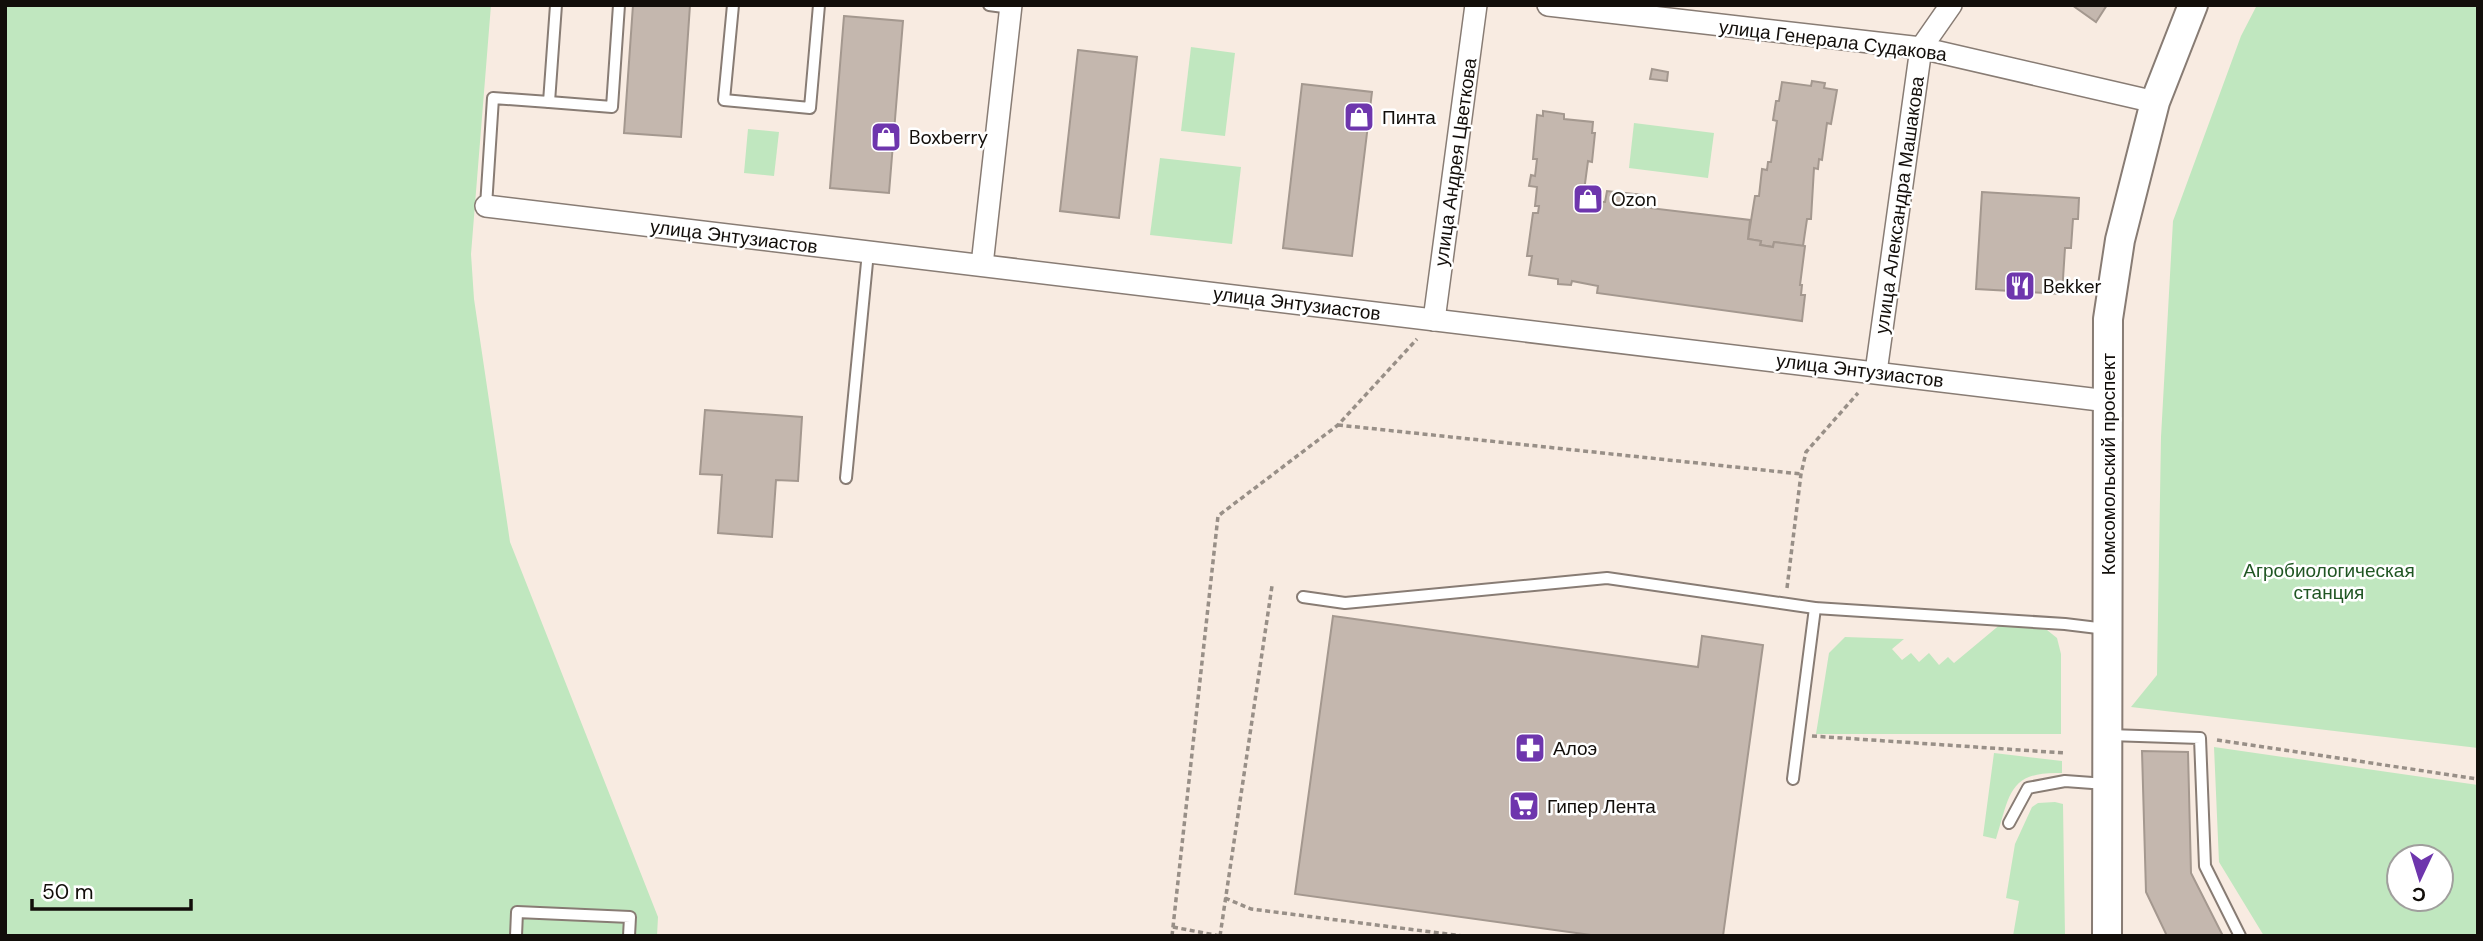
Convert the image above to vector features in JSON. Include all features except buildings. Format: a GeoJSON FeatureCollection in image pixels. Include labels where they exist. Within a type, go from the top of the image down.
{"type":"FeatureCollection","features":[{"type":"Feature","properties":{"kind":"street","name":"улица Андрея Цветкова"},"geometry":{"type":"LineString","coordinates":[[1434,320],[1476,5]]}},
{"type":"Feature","properties":{"kind":"street","name":"улица Генерала Судакова"},"geometry":{"type":"LineString","coordinates":[[1548,5],[1921,48],[2155,102]]}},
{"type":"Feature","properties":{"kind":"street","name":"улица Александра Машакова"},"geometry":{"type":"LineString","coordinates":[[1876,372],[1921,48],[1951,5]]}},
{"type":"Feature","properties":{"kind":"street","name":"Комсомольский проспект"},"geometry":{"type":"LineString","coordinates":[[2107,936],[2108,319],[2120,240],[2155,102],[2193,5]]}},
{"type":"Feature","properties":{"kind":"street"},"geometry":{"type":"LineString","coordinates":[[982,265],[1011,6]]}},
{"type":"Feature","properties":{"kind":"street","name":"улица Энтузиастов"},"geometry":{"type":"LineString","coordinates":[[485,206],[2108,401]]}},
{"type":"Feature","properties":{"kind":"lane"},"geometry":{"type":"LineString","coordinates":[[549,102],[556,5]]}},
{"type":"Feature","properties":{"kind":"lane"},"geometry":{"type":"LineString","coordinates":[[485,206],[493,98],[612,107],[619,5]]}},
{"type":"Feature","properties":{"kind":"lane"},"geometry":{"type":"LineString","coordinates":[[733,5],[724,100],[810,108],[819,5]]}},
{"type":"Feature","properties":{"kind":"lane"},"geometry":{"type":"LineString","coordinates":[[989,5],[1011,6]]}},
{"type":"Feature","properties":{"kind":"lane"},"geometry":{"type":"LineString","coordinates":[[846,478],[868,252]]}},
{"type":"Feature","properties":{"kind":"lane"},"geometry":{"type":"LineString","coordinates":[[1303,597],[1345,603],[1607,578],[1815,608],[2108,629]]}},
{"type":"Feature","properties":{"kind":"lane"},"geometry":{"type":"LineString","coordinates":[[1793,779],[1815,608]]}},
{"type":"Feature","properties":{"kind":"lane"},"geometry":{"type":"LineString","coordinates":[[2109,735],[2200,738],[2205,866],[2240,936]]}},
{"type":"Feature","properties":{"kind":"lane"},"geometry":{"type":"LineString","coordinates":[[2009,823],[2028,789],[2065,781],[2109,785]]}},
{"type":"Feature","properties":{"kind":"lane"},"geometry":{"type":"LineString","coordinates":[[516,936],[517,912],[630,917],[629,936]]}},
{"type":"Feature","properties":{"kind":"path"},"geometry":{"type":"LineString","coordinates":[[1172,936],[1218,516],[1338,425],[1434,320]]}},
{"type":"Feature","properties":{"kind":"path"},"geometry":{"type":"LineString","coordinates":[[1785,604],[1801,474],[1807,452],[1876,372]]}},
{"type":"Feature","properties":{"kind":"path"},"geometry":{"type":"LineString","coordinates":[[1338,425],[1801,474]]}},
{"type":"Feature","properties":{"kind":"path"},"geometry":{"type":"LineString","coordinates":[[1172,927],[1220,936],[1272,586]]}},
{"type":"Feature","properties":{"kind":"path"},"geometry":{"type":"LineString","coordinates":[[1800,735],[2065,753]]}},
{"type":"Feature","properties":{"kind":"path"},"geometry":{"type":"LineString","coordinates":[[2200,738],[2478,779]]}},
{"type":"Feature","properties":{"kind":"path"},"geometry":{"type":"LineString","coordinates":[[1226,898],[1251,909],[1463,936]]}},
{"type":"Feature","properties":{"kind":"green space"},"geometry":{"type":"Polygon","coordinates":[[[5,5],[491,5],[471,254],[474,299],[510,542],[658,917],[657,936],[5,936],[5,5]]]}},
{"type":"Feature","properties":{"kind":"green space","name":"Агробиологическая станция"},"geometry":{"type":"Polygon","coordinates":[[[2257,5],[2478,5],[2478,748],[2131,707],[2157,675],[2161,437],[2173,221],[2241,36],[2257,5]]]}},
{"type":"Feature","properties":{"kind":"green space"},"geometry":{"type":"Polygon","coordinates":[[[1191,47],[1235,53],[1225,136],[1181,131],[1191,47]]]}},
{"type":"Feature","properties":{"kind":"green space"},"geometry":{"type":"Polygon","coordinates":[[[1634,123],[1714,133],[1708,178],[1629,168],[1634,123]]]}},
{"type":"Feature","properties":{"kind":"green space"},"geometry":{"type":"Polygon","coordinates":[[[748,129],[779,132],[774,176],[744,173],[748,129]]]}},
{"type":"Feature","properties":{"kind":"green space"},"geometry":{"type":"Polygon","coordinates":[[[1160,158],[1241,167],[1232,244],[1150,235],[1160,158]]]}},
{"type":"Feature","properties":{"kind":"green space"},"geometry":{"type":"Polygon","coordinates":[[[2002,623],[2047,630],[2057,638],[2061,654],[2061,734],[1816,734],[1829,653],[1845,637],[1904,639],[1892,649],[1902,660],[1911,653],[1919,662],[1929,653],[1939,665],[1948,657],[1954,663],[2002,623]]]}},
{"type":"Feature","properties":{"kind":"green space"},"geometry":{"type":"Polygon","coordinates":[[[2214,747],[2478,785],[2478,936],[2264,936],[2219,862],[2214,747]]]}},
{"type":"Feature","properties":{"kind":"green space"},"geometry":{"type":"Polygon","coordinates":[[[1994,753],[2062,761],[2062,773],[2031,776],[2021,781],[2014,789],[1996,839],[1983,836],[1994,753]]]}},
{"type":"Feature","properties":{"kind":"green space"},"geometry":{"type":"Polygon","coordinates":[[[2038,803],[2063,804],[2065,936],[2013,936],[2019,901],[2006,898],[2015,844],[2032,807],[2038,803]]]}},
{"type":"Feature","properties":{"kind":"place","name":"Пинта"},"geometry":{"type":"Point","coordinates":[1359,117]}},
{"type":"Feature","properties":{"kind":"place","name":"Boxberry"},"geometry":{"type":"Point","coordinates":[886,137]}},
{"type":"Feature","properties":{"kind":"place","name":"Ozon"},"geometry":{"type":"Point","coordinates":[1588,199]}},
{"type":"Feature","properties":{"kind":"place","name":"Bekker"},"geometry":{"type":"Point","coordinates":[2020,286]}},
{"type":"Feature","properties":{"kind":"place","name":"Алоэ"},"geometry":{"type":"Point","coordinates":[1530,748]}},
{"type":"Feature","properties":{"kind":"place","name":"Гипер Лента"},"geometry":{"type":"Point","coordinates":[1524,806]}}]}
